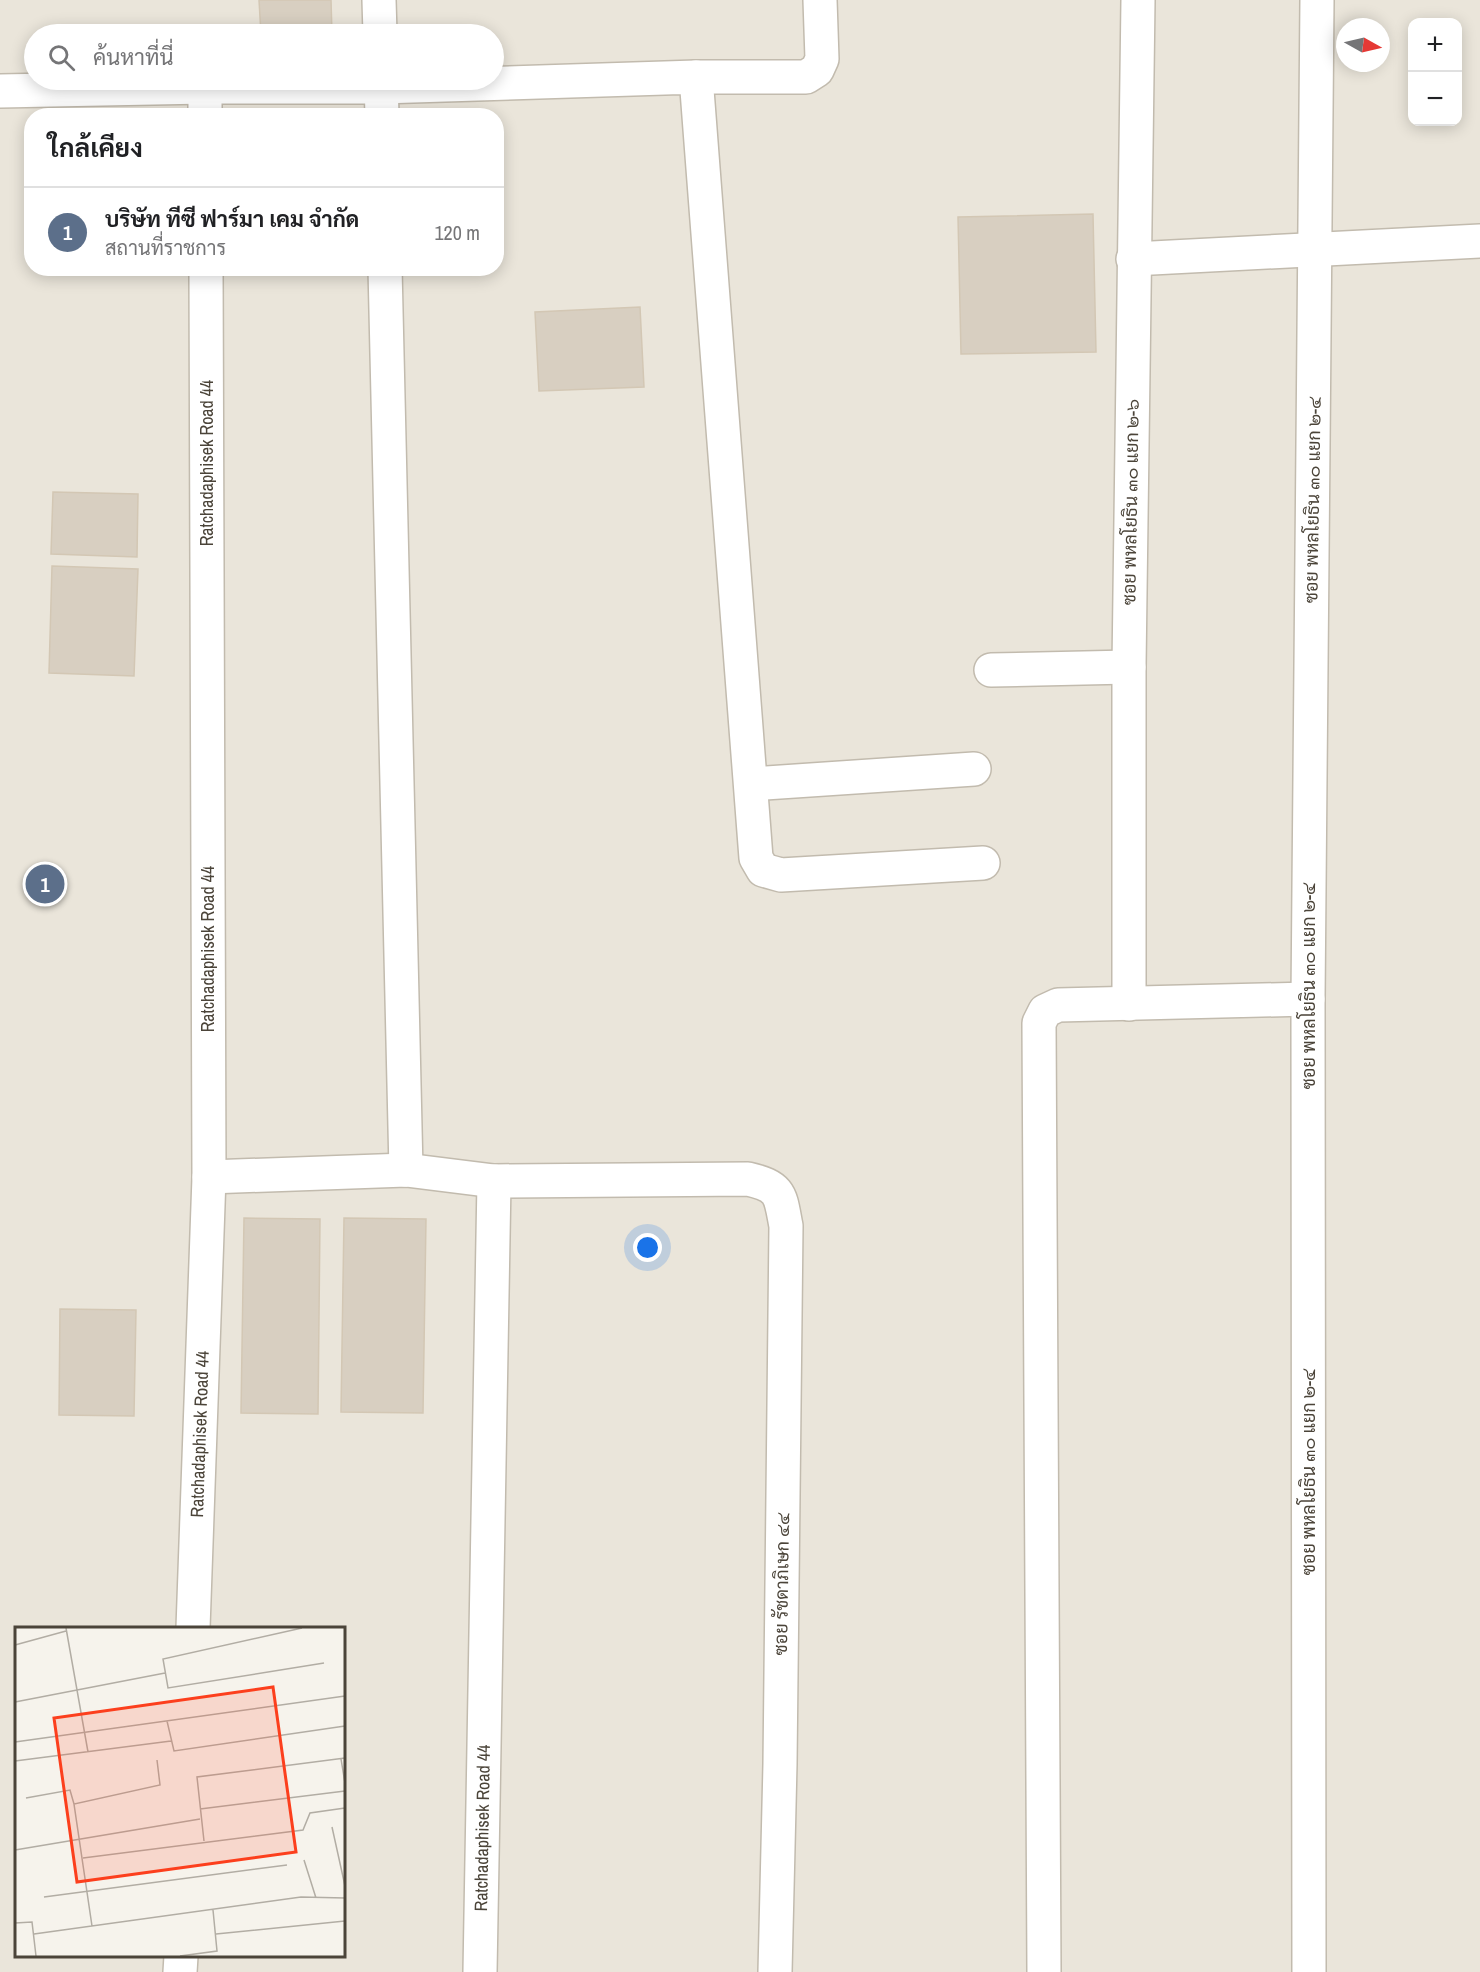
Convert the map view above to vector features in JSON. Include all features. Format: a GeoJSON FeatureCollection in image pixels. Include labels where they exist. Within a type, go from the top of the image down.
{"type":"FeatureCollection","features":[{"type":"Feature","properties":{"kind":"street"},"geometry":{"type":"LineString","coordinates":[[379,0],[380,24]]}},
{"type":"Feature","properties":{"kind":"street"},"geometry":{"type":"LineString","coordinates":[[504,87],[696,77],[806,77],[817,70],[822,59],[820,0]]}},
{"type":"Feature","properties":{"kind":"street","name":"ซอย พหลโยธิน ๓๐ แยก ๒-๖"},"geometry":{"type":"LineString","coordinates":[[1129,1004],[1129,667],[1138,0]]}},
{"type":"Feature","properties":{"kind":"street","name":"ซอย พหลโยธิน ๓๐ แยก ๒-๔"},"geometry":{"type":"LineString","coordinates":[[1309,1972],[1308,999],[1317,0]]}},
{"type":"Feature","properties":{"kind":"street"},"geometry":{"type":"LineString","coordinates":[[696,77],[756,858],[763,870],[781,875],[983,863]]}},
{"type":"Feature","properties":{"kind":"street"},"geometry":{"type":"LineString","coordinates":[[0,91],[205,101],[455,90]]}},
{"type":"Feature","properties":{"kind":"street"},"geometry":{"type":"LineString","coordinates":[[1133,259],[1480,241]]}},
{"type":"Feature","properties":{"kind":"street","name":"Ratchadaphisek Road 44"},"geometry":{"type":"LineString","coordinates":[[193,1627],[209,1177],[206,276]]}},
{"type":"Feature","properties":{"kind":"street"},"geometry":{"type":"LineString","coordinates":[[385,276],[406,1170]]}},
{"type":"Feature","properties":{"kind":"street"},"geometry":{"type":"LineString","coordinates":[[991,670],[1129,667]]}},
{"type":"Feature","properties":{"kind":"street"},"geometry":{"type":"LineString","coordinates":[[751,784],[974,769]]}},
{"type":"Feature","properties":{"kind":"street"},"geometry":{"type":"LineString","coordinates":[[1044,1972],[1039,1023],[1046,1011],[1058,1005],[1308,999]]}},
{"type":"Feature","properties":{"kind":"street"},"geometry":{"type":"LineString","coordinates":[[209,1177],[406,1170],[494,1181]]}},
{"type":"Feature","properties":{"kind":"street","name":"ซอย รัชดาภิเษก ๔๔"},"geometry":{"type":"LineString","coordinates":[[494,1181],[748,1179],[767,1184],[780,1197],[786,1226],[780,1764],[775,1972]]}},
{"type":"Feature","properties":{"kind":"street","name":"Ratchadaphisek Road 44"},"geometry":{"type":"LineString","coordinates":[[480,1972],[494,1181]]}},
{"type":"Feature","properties":{"kind":"street"},"geometry":{"type":"LineString","coordinates":[[180,1972],[181,1957]]}},
{"type":"Feature","properties":{"kind":"shaded area"},"geometry":{"type":"Polygon","coordinates":[[[0,0],[1480,0],[1480,1972],[0,1972],[0,0]]]}},
{"type":"Feature","properties":{"kind":"building"},"geometry":{"type":"Polygon","coordinates":[[[259,0],[331,0],[332,24],[260,24],[259,0]]]}},
{"type":"Feature","properties":{"kind":"building"},"geometry":{"type":"Polygon","coordinates":[[[1093,214],[1096,352],[961,354],[958,217],[1093,214]]]}},
{"type":"Feature","properties":{"kind":"building"},"geometry":{"type":"Polygon","coordinates":[[[640,307],[644,387],[539,391],[535,312],[640,307]]]}},
{"type":"Feature","properties":{"kind":"building"},"geometry":{"type":"Polygon","coordinates":[[[53,492],[138,494],[137,557],[51,554],[53,492]]]}},
{"type":"Feature","properties":{"kind":"building"},"geometry":{"type":"Polygon","coordinates":[[[52,566],[138,569],[134,676],[49,673],[52,566]]]}},
{"type":"Feature","properties":{"kind":"building"},"geometry":{"type":"Polygon","coordinates":[[[244,1218],[320,1219],[318,1414],[241,1413],[244,1218]]]}},
{"type":"Feature","properties":{"kind":"building"},"geometry":{"type":"Polygon","coordinates":[[[344,1218],[426,1219],[423,1413],[341,1412],[344,1218]]]}},
{"type":"Feature","properties":{"kind":"building"},"geometry":{"type":"Polygon","coordinates":[[[60,1309],[136,1310],[134,1416],[59,1415],[60,1309]]]}},
{"type":"Feature","properties":{"kind":"place","name":"บริษัท ทีซี ฟาร์มา เคม จำกัด"},"geometry":{"type":"Point","coordinates":[45,884]}}]}
